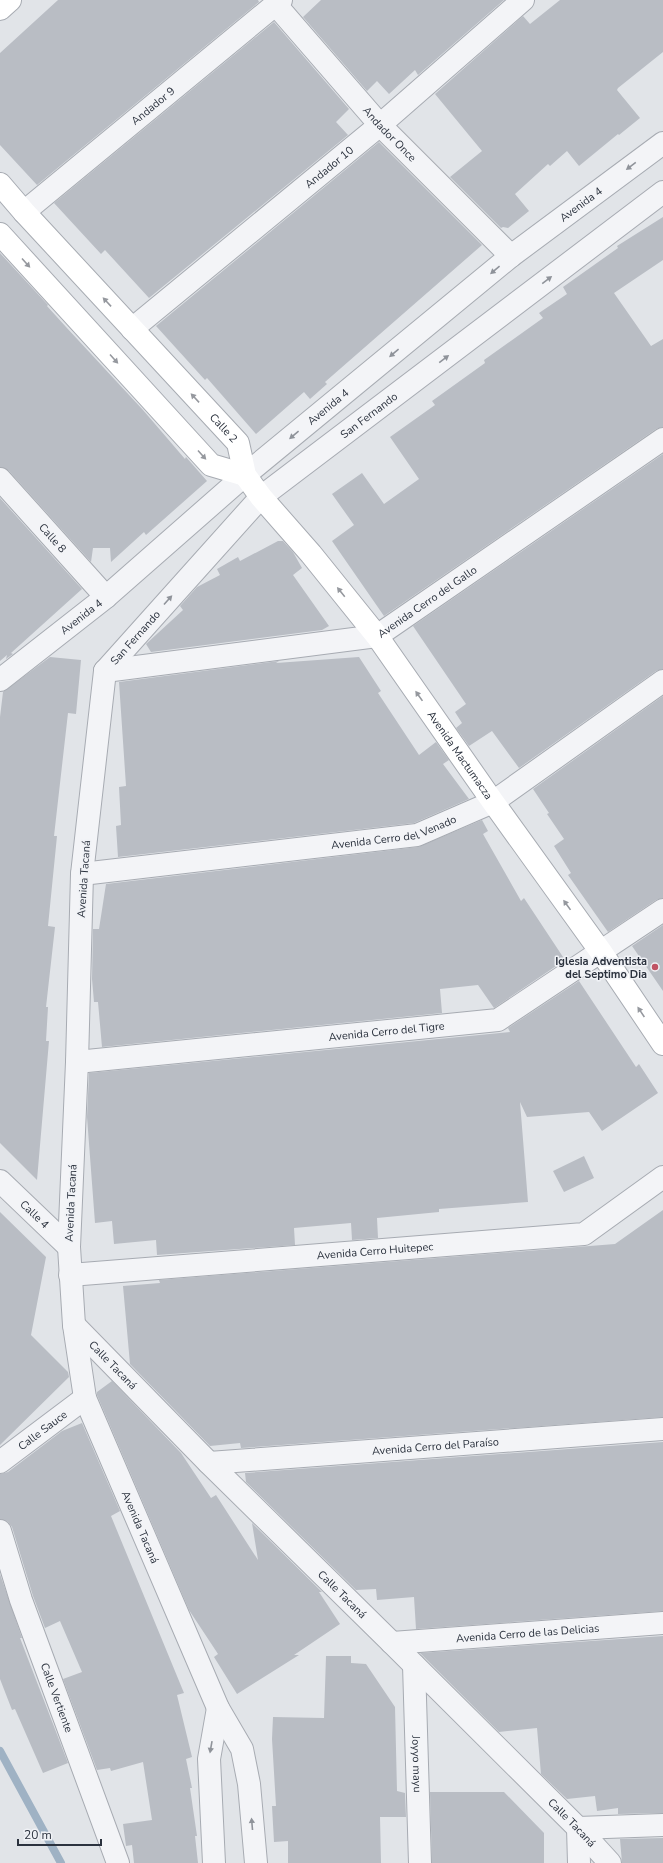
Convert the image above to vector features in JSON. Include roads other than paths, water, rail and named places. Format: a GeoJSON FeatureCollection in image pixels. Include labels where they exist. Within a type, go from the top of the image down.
{"type":"FeatureCollection","features":[{"type":"Feature","properties":{"kind":"street"},"geometry":{"type":"LineString","coordinates":[[0,9],[10,0]]}},
{"type":"Feature","properties":{"kind":"street","name":"Andador 10"},"geometry":{"type":"LineString","coordinates":[[132,330],[380,125],[523,0]]}},
{"type":"Feature","properties":{"kind":"street","name":"Andador Once"},"geometry":{"type":"LineString","coordinates":[[278,3],[380,125],[511,256]]}},
{"type":"Feature","properties":{"kind":"street","name":"Andador 9"},"geometry":{"type":"LineString","coordinates":[[24,212],[278,3]]}},
{"type":"Feature","properties":{"kind":"street","name":"Avenida 4"},"geometry":{"type":"LineString","coordinates":[[0,680],[106,597],[245,475],[511,256],[663,143]]}},
{"type":"Feature","properties":{"kind":"street","name":"Calle 2"},"geometry":{"type":"LineString","coordinates":[[0,184],[132,330],[238,443],[245,475]]}},
{"type":"Feature","properties":{"kind":"street","name":"San Fernando"},"geometry":{"type":"LineString","coordinates":[[105,671],[261,497],[663,192]]}},
{"type":"Feature","properties":{"kind":"street"},"geometry":{"type":"LineString","coordinates":[[0,234],[211,465],[245,475]]}},
{"type":"Feature","properties":{"kind":"street","name":"Avenida Cerro del Gallo"},"geometry":{"type":"LineString","coordinates":[[105,671],[377,636],[663,439]]}},
{"type":"Feature","properties":{"kind":"street","name":"Avenida Mactumacza"},"geometry":{"type":"LineString","coordinates":[[245,475],[261,497],[311,554],[377,636],[492,802],[601,952],[663,1044]]}},
{"type":"Feature","properties":{"kind":"street","name":"Calle 8"},"geometry":{"type":"LineString","coordinates":[[0,479],[106,597]]}},
{"type":"Feature","properties":{"kind":"street","name":"Avenida Tacaná"},"geometry":{"type":"LineString","coordinates":[[105,671],[82,874],[77,1062],[69,1247],[74,1325],[85,1398],[218,1708],[242,1749],[249,1784],[256,1863]]}},
{"type":"Feature","properties":{"kind":"street","name":"Avenida Cerro del Venado"},"geometry":{"type":"LineString","coordinates":[[82,874],[417,835],[492,802],[663,681]]}},
{"type":"Feature","properties":{"kind":"street","name":"Avenida Cerro del Tigre"},"geometry":{"type":"LineString","coordinates":[[77,1062],[498,1020],[663,910]]}},
{"type":"Feature","properties":{"kind":"street","name":"Avenida Cerro Huitepec"},"geometry":{"type":"LineString","coordinates":[[70,1275],[584,1234],[663,1178]]}},
{"type":"Feature","properties":{"kind":"street","name":"Calle 4"},"geometry":{"type":"LineString","coordinates":[[0,1181],[69,1247]]}},
{"type":"Feature","properties":{"kind":"street","name":"Calle Tacaná"},"geometry":{"type":"LineString","coordinates":[[74,1325],[209,1463],[578,1828],[610,1863]]}},
{"type":"Feature","properties":{"kind":"street","name":"Calle Sauce"},"geometry":{"type":"LineString","coordinates":[[0,1462],[85,1398]]}},
{"type":"Feature","properties":{"kind":"street","name":"Avenida Cerro del Paraíso"},"geometry":{"type":"LineString","coordinates":[[209,1463],[663,1429]]}},
{"type":"Feature","properties":{"kind":"street","name":"Calle Vertiente"},"geometry":{"type":"LineString","coordinates":[[0,1531],[21,1600],[118,1863]]}},
{"type":"Feature","properties":{"kind":"street","name":"Avenida Cerro de las Delicias"},"geometry":{"type":"LineString","coordinates":[[392,1643],[663,1623]]}},
{"type":"Feature","properties":{"kind":"street","name":"Joyyo mayu"},"geometry":{"type":"LineString","coordinates":[[414,1665],[420,1863]]}},
{"type":"Feature","properties":{"kind":"street"},"geometry":{"type":"LineString","coordinates":[[214,1863],[209,1759],[218,1708]]}},
{"type":"Feature","properties":{"kind":"street"},"geometry":{"type":"LineString","coordinates":[[579,1863],[578,1828],[663,1825]]}},
{"type":"Feature","properties":{"kind":"waterway"},"geometry":{"type":"LineString","coordinates":[[0,1751],[61,1863]]}},
{"type":"Feature","properties":{"kind":"place","name":"Iglesia Adventista del Septimo Dia"},"geometry":{"type":"Point","coordinates":[655,967]}}]}
